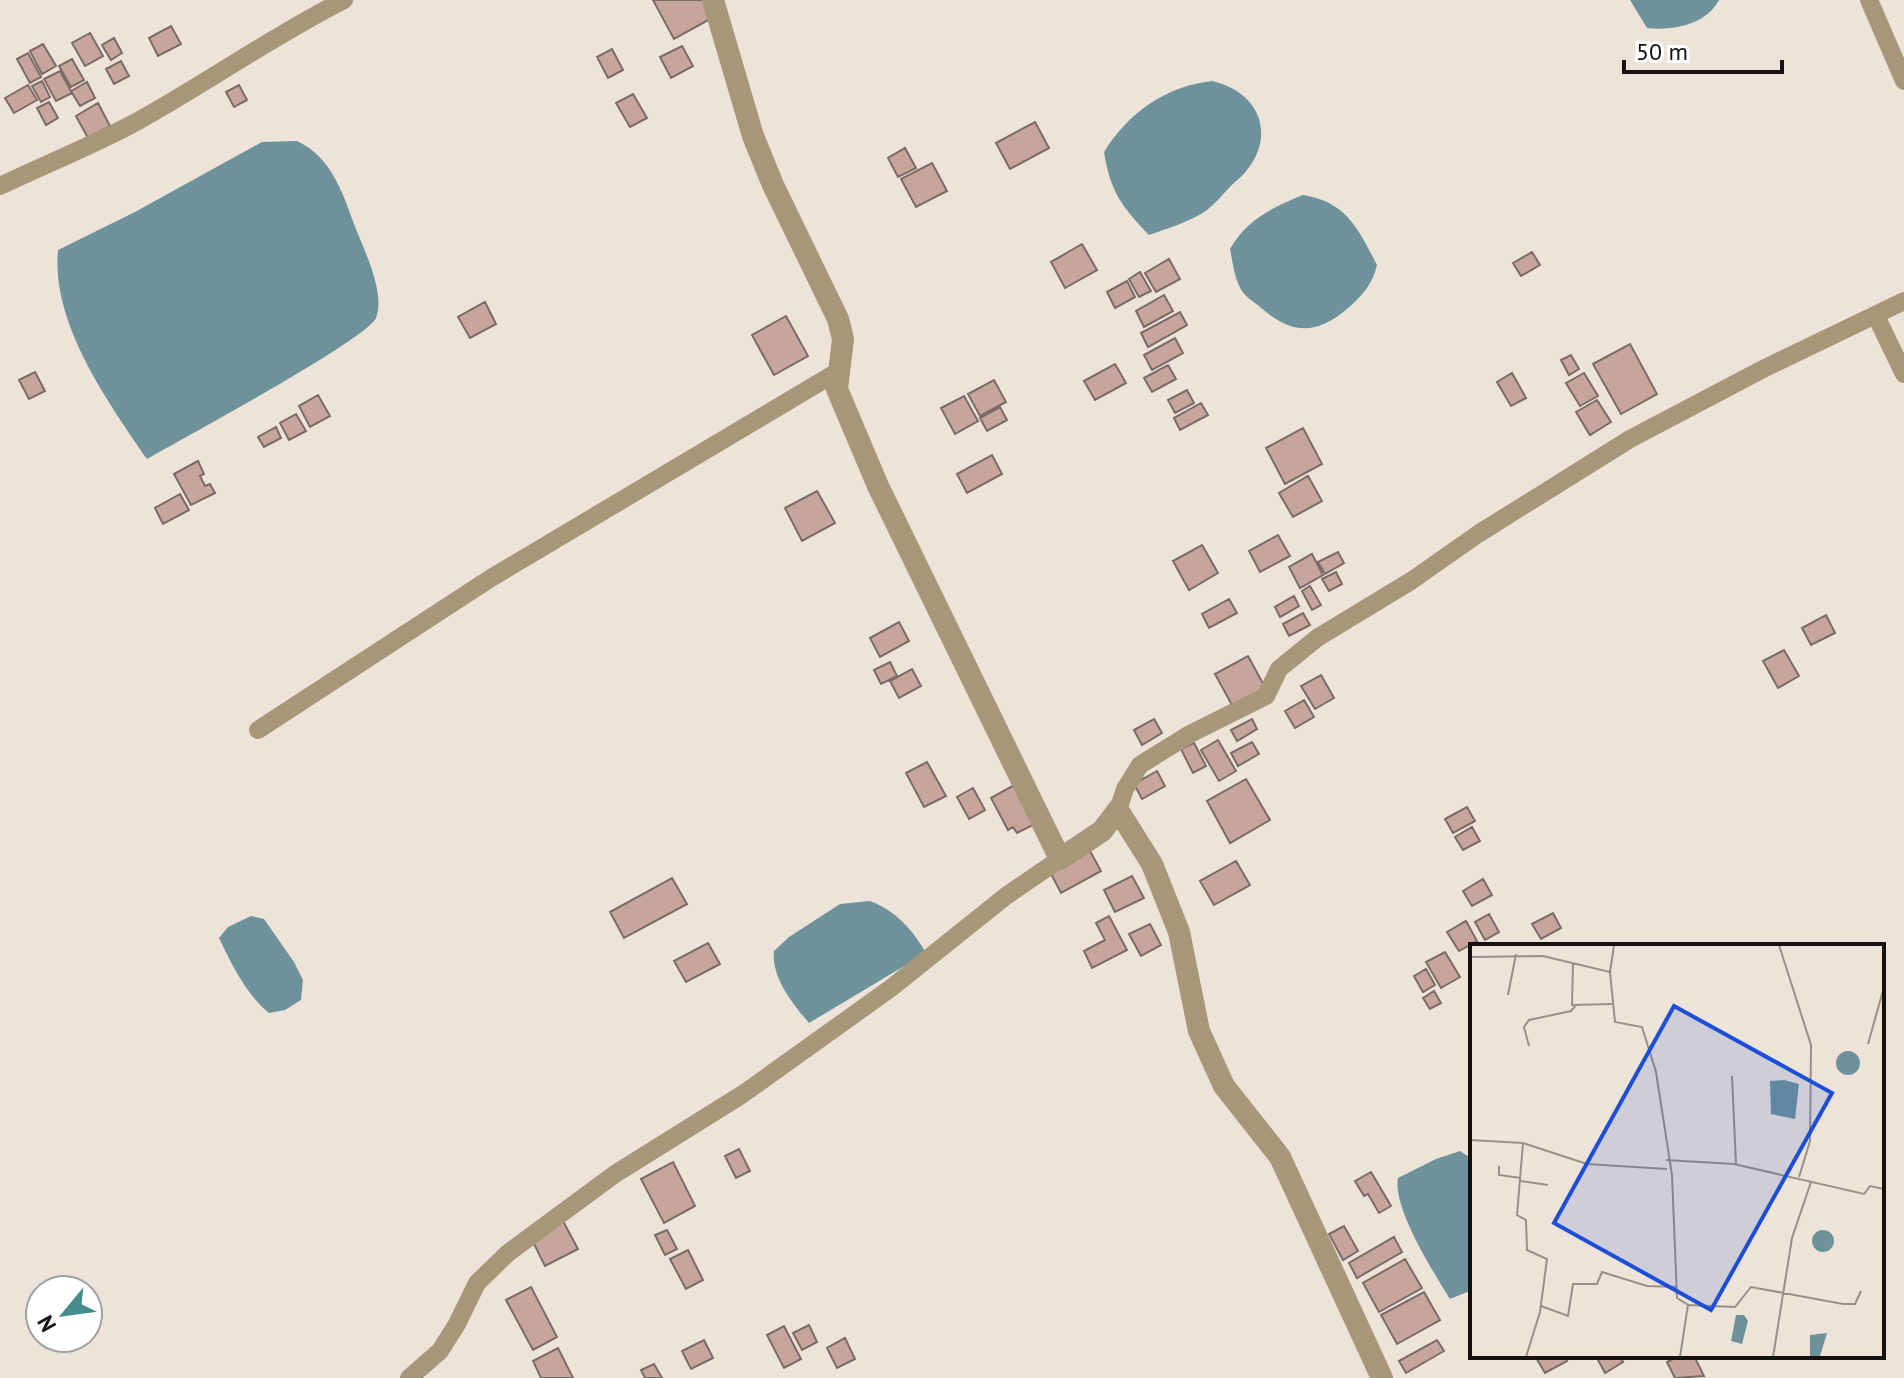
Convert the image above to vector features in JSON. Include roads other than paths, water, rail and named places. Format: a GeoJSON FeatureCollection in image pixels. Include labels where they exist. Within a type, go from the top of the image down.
{"type":"FeatureCollection","features":[{"type":"Feature","properties":{"kind":"street"},"geometry":{"type":"LineString","coordinates":[[0,186],[134,123],[289,28],[344,0]]}},
{"type":"Feature","properties":{"kind":"street"},"geometry":{"type":"LineString","coordinates":[[713,0],[753,136],[773,185],[838,319],[843,339],[837,389],[878,486],[1060,859]]}},
{"type":"Feature","properties":{"kind":"street"},"geometry":{"type":"LineString","coordinates":[[1869,0],[1904,81]]}},
{"type":"Feature","properties":{"kind":"street"},"geometry":{"type":"LineString","coordinates":[[409,1378],[440,1351],[477,1283],[508,1253],[615,1174],[756,1085],[891,988],[1006,896],[1102,831],[1118,810],[1125,789],[1140,765],[1190,734],[1266,696],[1279,669],[1317,638],[1630,439],[1765,368],[1904,301]]}},
{"type":"Feature","properties":{"kind":"street"},"geometry":{"type":"LineString","coordinates":[[1876,316],[1904,374]]}},
{"type":"Feature","properties":{"kind":"street"},"geometry":{"type":"LineString","coordinates":[[258,730],[491,578],[837,372]]}},
{"type":"Feature","properties":{"kind":"street"},"geometry":{"type":"LineString","coordinates":[[1118,810],[1152,864],[1179,932],[1199,1031],[1224,1086],[1280,1157],[1382,1378]]}},
{"type":"Feature","properties":{"kind":"water"},"geometry":{"type":"Polygon","coordinates":[[[1630,0],[1719,0],[1697,21],[1657,29],[1647,28],[1630,0]]]}},
{"type":"Feature","properties":{"kind":"water"},"geometry":{"type":"Polygon","coordinates":[[[1212,81],[1241,94],[1258,115],[1261,141],[1256,156],[1245,173],[1207,210],[1149,235],[1119,198],[1104,152],[1125,125],[1150,104],[1179,89],[1212,81]]]}},
{"type":"Feature","properties":{"kind":"water"},"geometry":{"type":"Polygon","coordinates":[[[297,141],[319,156],[340,187],[376,283],[376,318],[341,347],[147,459],[100,387],[73,333],[58,278],[58,250],[262,142],[297,141]]]}},
{"type":"Feature","properties":{"kind":"water"},"geometry":{"type":"Polygon","coordinates":[[[1303,195],[1341,211],[1357,229],[1377,265],[1366,290],[1347,309],[1324,324],[1303,328],[1293,327],[1271,316],[1244,293],[1235,276],[1230,249],[1252,222],[1303,195]]]}},
{"type":"Feature","properties":{"kind":"water"},"geometry":{"type":"Polygon","coordinates":[[[870,901],[902,922],[926,953],[809,1023],[780,980],[774,951],[789,937],[840,904],[870,901]]]}},
{"type":"Feature","properties":{"kind":"water"},"geometry":{"type":"Polygon","coordinates":[[[251,916],[264,919],[303,980],[301,1000],[285,1010],[269,1013],[253,997],[219,938],[228,927],[251,916]]]}},
{"type":"Feature","properties":{"kind":"water"},"geometry":{"type":"Polygon","coordinates":[[[1460,1151],[1470,1158],[1470,1291],[1450,1299],[1408,1222],[1398,1190],[1398,1178],[1460,1151]]]}}]}
